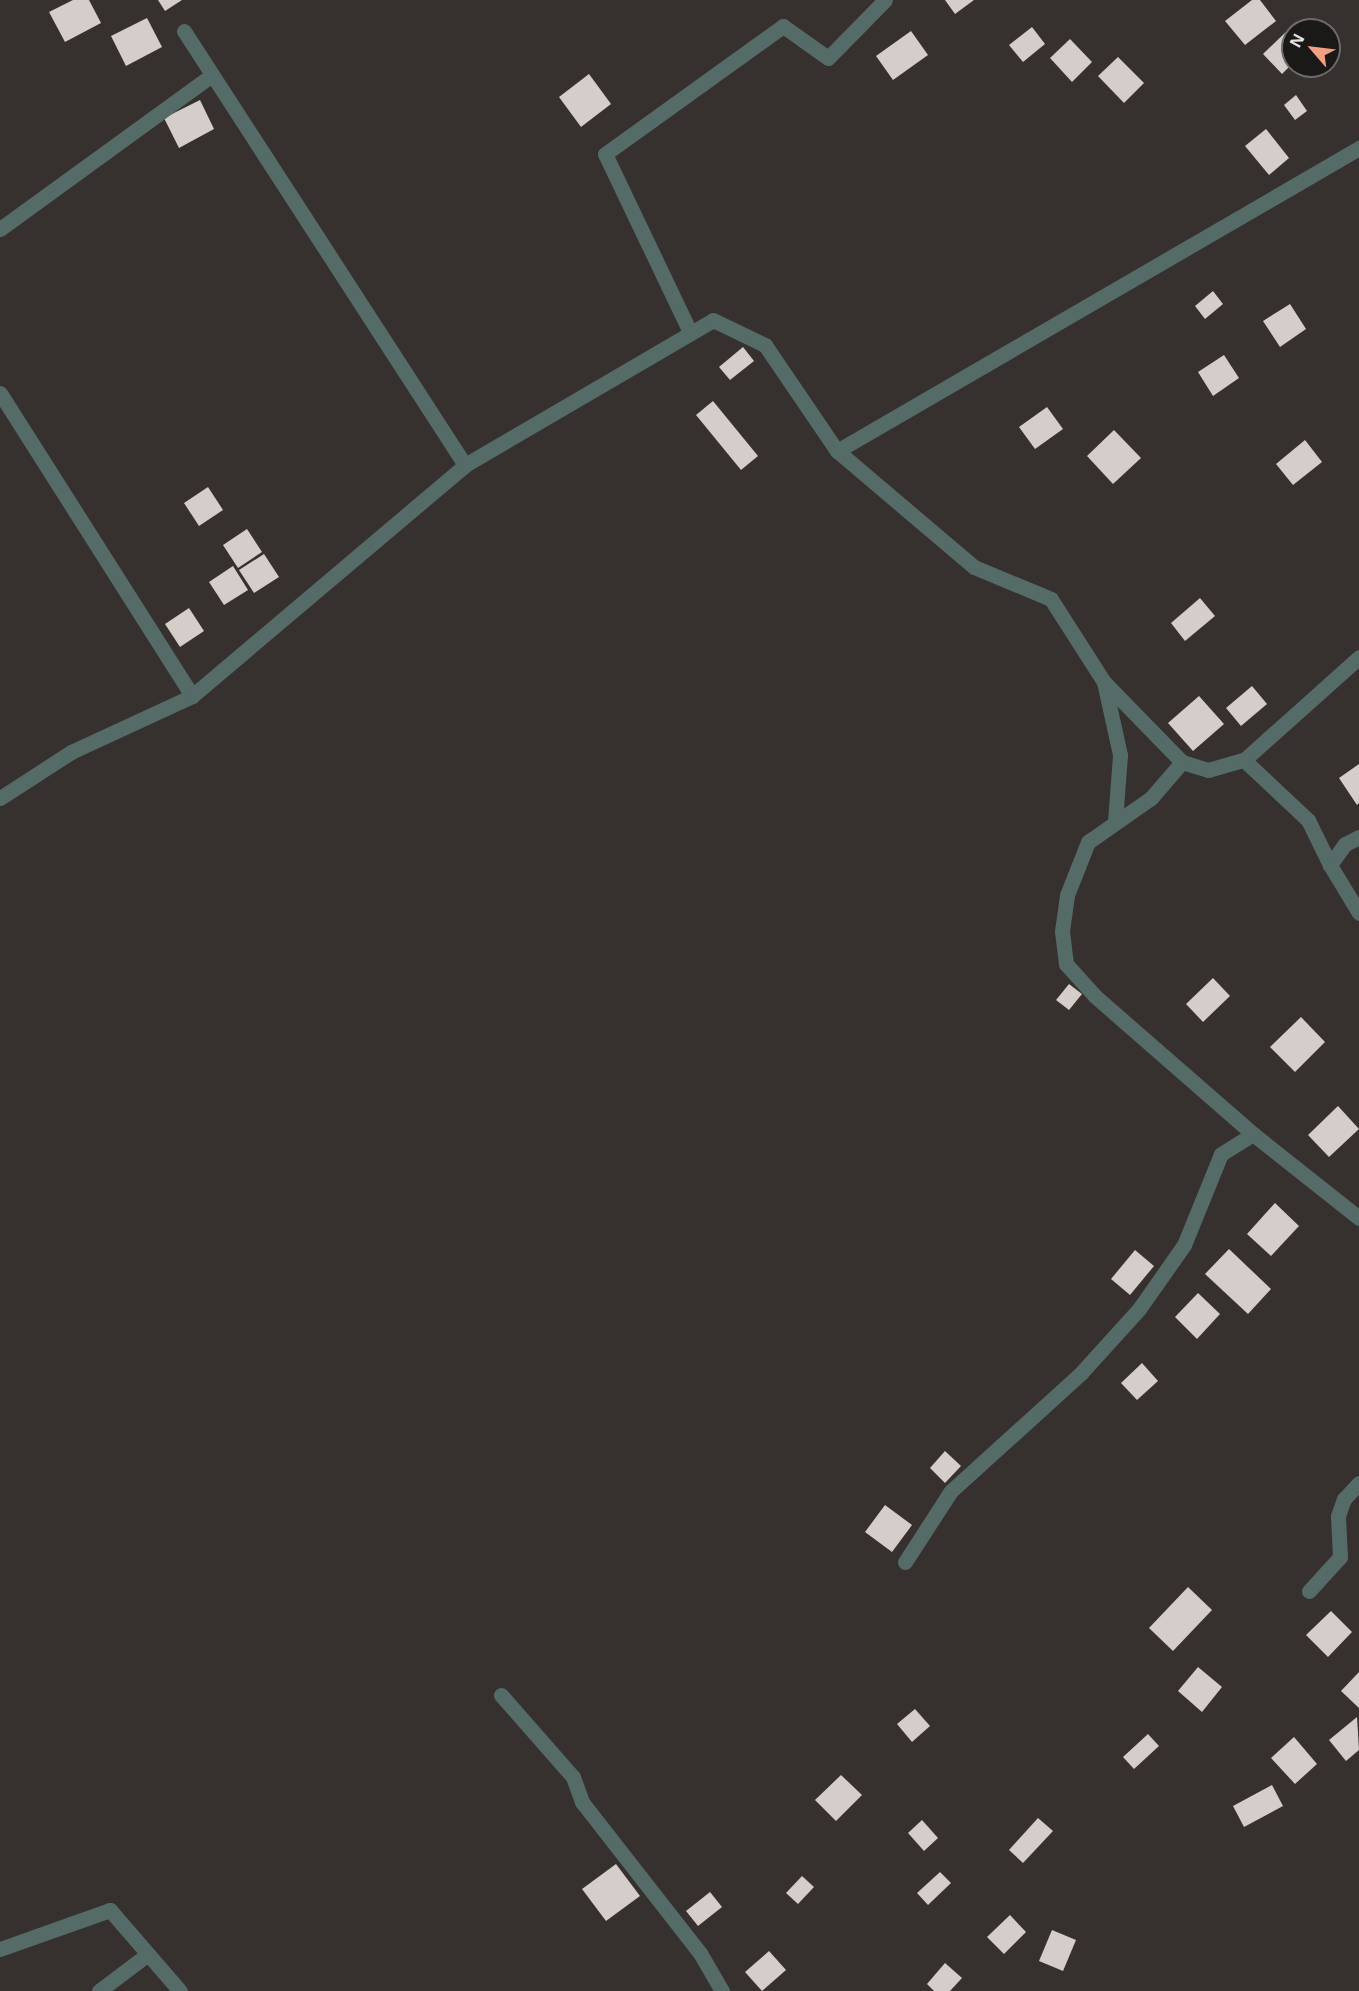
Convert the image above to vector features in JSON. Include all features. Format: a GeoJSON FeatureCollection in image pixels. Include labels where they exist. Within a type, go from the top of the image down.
{"type":"FeatureCollection","features":[{"type":"Feature","properties":{"kind":"street"},"geometry":{"type":"LineString","coordinates":[[690,332],[605,154],[783,26],[828,58],[885,0]]}},
{"type":"Feature","properties":{"kind":"street"},"geometry":{"type":"LineString","coordinates":[[184,31],[465,465]]}},
{"type":"Feature","properties":{"kind":"street"},"geometry":{"type":"LineString","coordinates":[[0,229],[212,75]]}},
{"type":"Feature","properties":{"kind":"street"},"geometry":{"type":"LineString","coordinates":[[837,451],[1359,148]]}},
{"type":"Feature","properties":{"kind":"street"},"geometry":{"type":"LineString","coordinates":[[0,798],[71,752],[192,696],[465,465],[713,320],[765,345],[837,451],[974,567],[1051,599],[1104,682],[1182,762],[1208,770],[1244,760],[1359,657]]}},
{"type":"Feature","properties":{"kind":"street"},"geometry":{"type":"LineString","coordinates":[[0,393],[192,696]]}},
{"type":"Feature","properties":{"kind":"street"},"geometry":{"type":"LineString","coordinates":[[1104,682],[1120,755],[1115,822]]}},
{"type":"Feature","properties":{"kind":"street"},"geometry":{"type":"LineString","coordinates":[[1244,760],[1308,820],[1329,865],[1359,913]]}},
{"type":"Feature","properties":{"kind":"street"},"geometry":{"type":"LineString","coordinates":[[1182,762],[1151,798],[1088,842],[1067,895],[1062,931],[1066,964],[1095,996],[1253,1134],[1359,1218]]}},
{"type":"Feature","properties":{"kind":"street"},"geometry":{"type":"LineString","coordinates":[[1329,865],[1345,844],[1359,837]]}},
{"type":"Feature","properties":{"kind":"street"},"geometry":{"type":"LineString","coordinates":[[906,1562],[951,1491],[1081,1373],[1139,1309],[1184,1245],[1221,1154],[1253,1134]]}},
{"type":"Feature","properties":{"kind":"street"},"geometry":{"type":"LineString","coordinates":[[1309,1591],[1340,1557],[1338,1516],[1344,1499],[1359,1483]]}},
{"type":"Feature","properties":{"kind":"street"},"geometry":{"type":"LineString","coordinates":[[501,1695],[573,1777],[582,1802],[700,1953],[722,1991]]}},
{"type":"Feature","properties":{"kind":"street"},"geometry":{"type":"LineString","coordinates":[[0,1949],[110,1910],[180,1991]]}},
{"type":"Feature","properties":{"kind":"street"},"geometry":{"type":"LineString","coordinates":[[99,1991],[148,1954]]}},
{"type":"Feature","properties":{"kind":"building"},"geometry":{"type":"Polygon","coordinates":[[[73,0],[89,0],[101,23],[65,42],[49,12],[73,0]]]}},
{"type":"Feature","properties":{"kind":"building"},"geometry":{"type":"Polygon","coordinates":[[[158,0],[182,0],[165,11],[158,0]]]}},
{"type":"Feature","properties":{"kind":"building"},"geometry":{"type":"Polygon","coordinates":[[[945,0],[974,0],[955,14],[945,0]]]}},
{"type":"Feature","properties":{"kind":"building"},"geometry":{"type":"Polygon","coordinates":[[[1252,0],[1260,0],[1276,21],[1245,45],[1225,21],[1252,0]]]}},
{"type":"Feature","properties":{"kind":"building"},"geometry":{"type":"Polygon","coordinates":[[[147,18],[162,47],[126,66],[111,36],[147,18]]]}},
{"type":"Feature","properties":{"kind":"building"},"geometry":{"type":"Polygon","coordinates":[[[1032,27],[1045,44],[1023,62],[1009,45],[1032,27]]]}},
{"type":"Feature","properties":{"kind":"building"},"geometry":{"type":"Polygon","coordinates":[[[911,31],[928,55],[893,80],[876,56],[911,31]]]}},
{"type":"Feature","properties":{"kind":"building"},"geometry":{"type":"Polygon","coordinates":[[[1281,37],[1281,73],[1263,54],[1281,37]]]}},
{"type":"Feature","properties":{"kind":"building"},"geometry":{"type":"Polygon","coordinates":[[[1070,39],[1092,62],[1072,82],[1050,58],[1070,39]]]}},
{"type":"Feature","properties":{"kind":"building"},"geometry":{"type":"Polygon","coordinates":[[[1118,57],[1144,83],[1124,103],[1098,76],[1118,57]]]}},
{"type":"Feature","properties":{"kind":"building"},"geometry":{"type":"Polygon","coordinates":[[[589,74],[611,104],[581,127],[559,97],[589,74]]]}},
{"type":"Feature","properties":{"kind":"building"},"geometry":{"type":"Polygon","coordinates":[[[1296,95],[1307,111],[1295,120],[1284,105],[1296,95]]]}},
{"type":"Feature","properties":{"kind":"building"},"geometry":{"type":"Polygon","coordinates":[[[200,100],[214,129],[179,148],[164,118],[200,100]]]}},
{"type":"Feature","properties":{"kind":"building"},"geometry":{"type":"Polygon","coordinates":[[[1266,129],[1289,158],[1269,175],[1245,146],[1266,129]]]}},
{"type":"Feature","properties":{"kind":"building"},"geometry":{"type":"Polygon","coordinates":[[[1213,291],[1223,304],[1205,319],[1195,306],[1213,291]]]}},
{"type":"Feature","properties":{"kind":"building"},"geometry":{"type":"Polygon","coordinates":[[[1290,304],[1306,329],[1280,347],[1263,321],[1290,304]]]}},
{"type":"Feature","properties":{"kind":"building"},"geometry":{"type":"Polygon","coordinates":[[[743,347],[754,361],[730,380],[719,367],[743,347]]]}},
{"type":"Feature","properties":{"kind":"building"},"geometry":{"type":"Polygon","coordinates":[[[1224,355],[1239,378],[1213,396],[1198,372],[1224,355]]]}},
{"type":"Feature","properties":{"kind":"building"},"geometry":{"type":"Polygon","coordinates":[[[713,401],[758,456],[741,470],[696,415],[713,401]]]}},
{"type":"Feature","properties":{"kind":"building"},"geometry":{"type":"Polygon","coordinates":[[[1047,407],[1063,429],[1035,449],[1019,427],[1047,407]]]}},
{"type":"Feature","properties":{"kind":"building"},"geometry":{"type":"Polygon","coordinates":[[[1114,430],[1141,458],[1113,484],[1087,456],[1114,430]]]}},
{"type":"Feature","properties":{"kind":"building"},"geometry":{"type":"Polygon","coordinates":[[[1305,440],[1322,462],[1293,485],[1276,464],[1305,440]]]}},
{"type":"Feature","properties":{"kind":"building"},"geometry":{"type":"Polygon","coordinates":[[[208,487],[223,510],[199,526],[184,503],[208,487]]]}},
{"type":"Feature","properties":{"kind":"building"},"geometry":{"type":"Polygon","coordinates":[[[247,529],[262,552],[238,568],[223,545],[247,529]]]}},
{"type":"Feature","properties":{"kind":"building"},"geometry":{"type":"Polygon","coordinates":[[[264,554],[279,577],[254,593],[239,570],[264,554]]]}},
{"type":"Feature","properties":{"kind":"building"},"geometry":{"type":"Polygon","coordinates":[[[233,566],[248,590],[224,605],[209,582],[233,566]]]}},
{"type":"Feature","properties":{"kind":"building"},"geometry":{"type":"Polygon","coordinates":[[[1200,598],[1215,616],[1185,641],[1171,623],[1200,598]]]}},
{"type":"Feature","properties":{"kind":"building"},"geometry":{"type":"Polygon","coordinates":[[[189,608],[204,631],[180,647],[165,624],[189,608]]]}},
{"type":"Feature","properties":{"kind":"building"},"geometry":{"type":"Polygon","coordinates":[[[1252,686],[1267,704],[1241,726],[1226,708],[1252,686]]]}},
{"type":"Feature","properties":{"kind":"building"},"geometry":{"type":"Polygon","coordinates":[[[1199,696],[1224,724],[1193,751],[1168,723],[1199,696]]]}},
{"type":"Feature","properties":{"kind":"building"},"geometry":{"type":"Polygon","coordinates":[[[1359,764],[1359,803],[1357,805],[1339,778],[1359,764]]]}},
{"type":"Feature","properties":{"kind":"building"},"geometry":{"type":"Polygon","coordinates":[[[1213,978],[1230,996],[1203,1022],[1186,1004],[1213,978]]]}},
{"type":"Feature","properties":{"kind":"building"},"geometry":{"type":"Polygon","coordinates":[[[1069,984],[1082,994],[1069,1010],[1056,1000],[1069,984]]]}},
{"type":"Feature","properties":{"kind":"building"},"geometry":{"type":"Polygon","coordinates":[[[1301,1017],[1325,1042],[1295,1072],[1270,1047],[1301,1017]]]}},
{"type":"Feature","properties":{"kind":"building"},"geometry":{"type":"Polygon","coordinates":[[[1338,1106],[1359,1129],[1329,1157],[1308,1135],[1338,1106]]]}},
{"type":"Feature","properties":{"kind":"building"},"geometry":{"type":"Polygon","coordinates":[[[1275,1203],[1299,1226],[1271,1256],[1247,1234],[1275,1203]]]}},
{"type":"Feature","properties":{"kind":"building"},"geometry":{"type":"Polygon","coordinates":[[[1229,1249],[1271,1289],[1248,1314],[1205,1274],[1229,1249]]]}},
{"type":"Feature","properties":{"kind":"building"},"geometry":{"type":"Polygon","coordinates":[[[1135,1250],[1154,1266],[1130,1295],[1111,1279],[1135,1250]]]}},
{"type":"Feature","properties":{"kind":"building"},"geometry":{"type":"Polygon","coordinates":[[[1198,1293],[1220,1314],[1197,1339],[1175,1317],[1198,1293]]]}},
{"type":"Feature","properties":{"kind":"building"},"geometry":{"type":"Polygon","coordinates":[[[1142,1363],[1158,1381],[1137,1400],[1121,1383],[1142,1363]]]}},
{"type":"Feature","properties":{"kind":"building"},"geometry":{"type":"Polygon","coordinates":[[[945,1451],[961,1466],[945,1483],[930,1468],[945,1451]]]}},
{"type":"Feature","properties":{"kind":"building"},"geometry":{"type":"Polygon","coordinates":[[[885,1505],[912,1525],[892,1552],[865,1532],[885,1505]]]}},
{"type":"Feature","properties":{"kind":"building"},"geometry":{"type":"Polygon","coordinates":[[[1188,1587],[1212,1610],[1173,1651],[1149,1628],[1188,1587]]]}},
{"type":"Feature","properties":{"kind":"building"},"geometry":{"type":"Polygon","coordinates":[[[1331,1611],[1352,1632],[1328,1657],[1306,1635],[1331,1611]]]}},
{"type":"Feature","properties":{"kind":"building"},"geometry":{"type":"Polygon","coordinates":[[[1198,1667],[1222,1687],[1202,1712],[1178,1691],[1198,1667]]]}},
{"type":"Feature","properties":{"kind":"building"},"geometry":{"type":"Polygon","coordinates":[[[1359,1672],[1359,1708],[1341,1691],[1359,1672]]]}},
{"type":"Feature","properties":{"kind":"building"},"geometry":{"type":"Polygon","coordinates":[[[915,1709],[930,1726],[912,1742],[897,1724],[915,1709]]]}},
{"type":"Feature","properties":{"kind":"building"},"geometry":{"type":"Polygon","coordinates":[[[1357,1717],[1359,1750],[1346,1761],[1329,1740],[1357,1717]]]}},
{"type":"Feature","properties":{"kind":"building"},"geometry":{"type":"Polygon","coordinates":[[[1148,1734],[1159,1746],[1134,1769],[1123,1757],[1148,1734]]]}},
{"type":"Feature","properties":{"kind":"building"},"geometry":{"type":"Polygon","coordinates":[[[1294,1737],[1317,1764],[1295,1784],[1271,1758],[1294,1737]]]}},
{"type":"Feature","properties":{"kind":"building"},"geometry":{"type":"Polygon","coordinates":[[[841,1775],[862,1795],[836,1821],[815,1800],[841,1775]]]}},
{"type":"Feature","properties":{"kind":"building"},"geometry":{"type":"Polygon","coordinates":[[[1272,1785],[1283,1806],[1244,1827],[1233,1806],[1272,1785]]]}},
{"type":"Feature","properties":{"kind":"building"},"geometry":{"type":"Polygon","coordinates":[[[1038,1818],[1053,1831],[1023,1863],[1009,1850],[1038,1818]]]}},
{"type":"Feature","properties":{"kind":"building"},"geometry":{"type":"Polygon","coordinates":[[[922,1820],[938,1838],[924,1851],[908,1833],[922,1820]]]}},
{"type":"Feature","properties":{"kind":"building"},"geometry":{"type":"Polygon","coordinates":[[[616,1864],[640,1896],[606,1921],[582,1889],[616,1864]]]}},
{"type":"Feature","properties":{"kind":"building"},"geometry":{"type":"Polygon","coordinates":[[[940,1872],[951,1883],[928,1905],[917,1893],[940,1872]]]}},
{"type":"Feature","properties":{"kind":"building"},"geometry":{"type":"Polygon","coordinates":[[[802,1876],[814,1887],[798,1904],[786,1893],[802,1876]]]}},
{"type":"Feature","properties":{"kind":"building"},"geometry":{"type":"Polygon","coordinates":[[[710,1892],[722,1907],[698,1926],[686,1911],[710,1892]]]}},
{"type":"Feature","properties":{"kind":"building"},"geometry":{"type":"Polygon","coordinates":[[[1010,1915],[1026,1932],[1004,1954],[987,1937],[1010,1915]]]}},
{"type":"Feature","properties":{"kind":"building"},"geometry":{"type":"Polygon","coordinates":[[[1052,1930],[1076,1940],[1063,1971],[1039,1961],[1052,1930]]]}},
{"type":"Feature","properties":{"kind":"building"},"geometry":{"type":"Polygon","coordinates":[[[769,1951],[786,1970],[762,1991],[745,1972],[769,1951]]]}},
{"type":"Feature","properties":{"kind":"building"},"geometry":{"type":"Polygon","coordinates":[[[945,1963],[962,1978],[950,1991],[934,1991],[927,1984],[945,1963]]]}}]}
